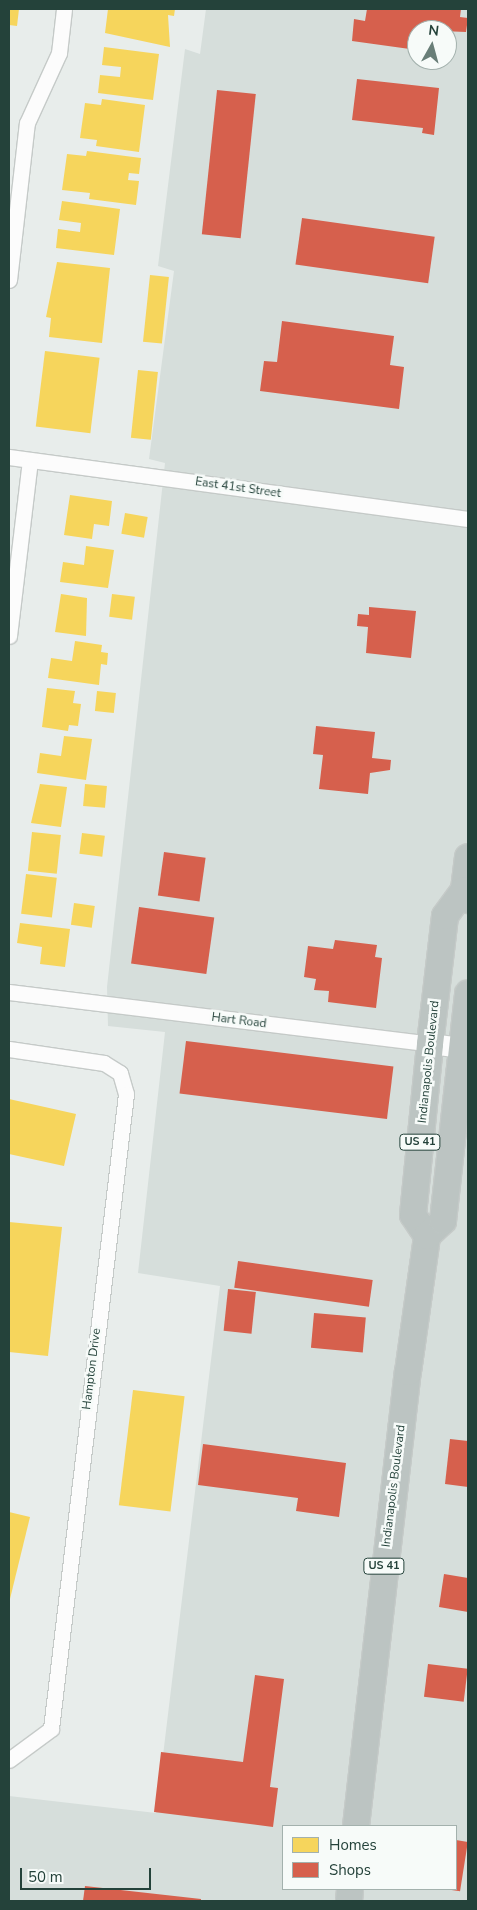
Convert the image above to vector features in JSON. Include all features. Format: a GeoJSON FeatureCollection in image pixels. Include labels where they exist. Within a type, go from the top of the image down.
{"type":"FeatureCollection","features":[{"type":"Feature","properties":{"kind":"highway","name":"Indianapolis Boulevard"},"geometry":{"type":"LineString","coordinates":[[356,1825],[426,1236],[413,1215],[430,1044],[445,916],[466,895],[468,857]]}},
{"type":"Feature","properties":{"kind":"highway","name":"US 41"},"geometry":{"type":"LineString","coordinates":[[426,1236],[443,1221],[465,1049],[468,993]]}},
{"type":"Feature","properties":{"kind":"street"},"geometry":{"type":"LineString","coordinates":[[9,280],[27,124],[59,53],[64,9]]}},
{"type":"Feature","properties":{"kind":"street","name":"East 41st Street"},"geometry":{"type":"LineString","coordinates":[[9,457],[468,519]]}},
{"type":"Feature","properties":{"kind":"street"},"geometry":{"type":"LineString","coordinates":[[9,636],[30,460]]}},
{"type":"Feature","properties":{"kind":"street","name":"Hart Road"},"geometry":{"type":"LineString","coordinates":[[9,992],[465,1049]]}},
{"type":"Feature","properties":{"kind":"street","name":"Hampton Drive"},"geometry":{"type":"LineString","coordinates":[[9,1049],[104,1062],[120,1073],[126,1094],[50,1728],[9,1760]]}},
{"type":"Feature","properties":{"kind":"shaded area"},"geometry":{"type":"Polygon","coordinates":[[[206,9],[468,9],[468,1901],[9,1901],[9,1796],[156,1813],[220,1286],[138,1273],[165,1032],[108,1026],[107,987],[165,463],[149,459],[174,271],[158,266],[185,49],[200,54],[206,9]]]}},
{"type":"Feature","properties":{"kind":"building: Homes"},"geometry":{"type":"Polygon","coordinates":[[[9,9],[19,9],[17,26],[9,25],[9,9]]]}},
{"type":"Feature","properties":{"kind":"building: Homes"},"geometry":{"type":"Polygon","coordinates":[[[108,9],[175,9],[174,16],[168,15],[170,47],[105,33],[108,9]]]}},
{"type":"Feature","properties":{"kind":"building: Homes"},"geometry":{"type":"Polygon","coordinates":[[[104,47],[159,54],[153,100],[98,93],[100,75],[120,77],[121,67],[102,65],[104,47]]]}},
{"type":"Feature","properties":{"kind":"building: Homes"},"geometry":{"type":"Polygon","coordinates":[[[102,99],[145,105],[139,152],[96,146],[97,140],[80,138],[85,103],[101,105],[102,99]]]}},
{"type":"Feature","properties":{"kind":"building: Homes"},"geometry":{"type":"Polygon","coordinates":[[[87,151],[141,158],[139,174],[129,173],[128,180],[139,181],[136,205],[89,199],[90,193],[62,190],[67,154],[86,156],[87,151]]]}},
{"type":"Feature","properties":{"kind":"building: Homes"},"geometry":{"type":"Polygon","coordinates":[[[62,201],[120,209],[114,255],[56,248],[58,229],[80,232],[81,223],[59,220],[62,201]]]}},
{"type":"Feature","properties":{"kind":"building: Homes"},"geometry":{"type":"Polygon","coordinates":[[[57,262],[110,268],[102,343],[49,337],[51,318],[46,317],[57,262]]]}},
{"type":"Feature","properties":{"kind":"building: Homes"},"geometry":{"type":"Polygon","coordinates":[[[150,275],[169,277],[162,344],[143,342],[150,275]]]}},
{"type":"Feature","properties":{"kind":"building: Homes"},"geometry":{"type":"Polygon","coordinates":[[[45,351],[100,358],[90,433],[36,426],[45,351]]]}},
{"type":"Feature","properties":{"kind":"building: Homes"},"geometry":{"type":"Polygon","coordinates":[[[138,370],[158,372],[151,440],[131,438],[138,370]]]}},
{"type":"Feature","properties":{"kind":"building: Homes"},"geometry":{"type":"Polygon","coordinates":[[[70,495],[112,501],[109,526],[94,524],[92,539],[64,535],[70,495]]]}},
{"type":"Feature","properties":{"kind":"building: Homes"},"geometry":{"type":"Polygon","coordinates":[[[125,513],[148,517],[144,538],[121,534],[125,513]]]}},
{"type":"Feature","properties":{"kind":"building: Homes"},"geometry":{"type":"Polygon","coordinates":[[[86,546],[114,550],[108,588],[60,582],[63,562],[84,565],[86,546]]]}},
{"type":"Feature","properties":{"kind":"building: Homes"},"geometry":{"type":"Polygon","coordinates":[[[61,594],[87,598],[86,636],[55,632],[61,594]]]}},
{"type":"Feature","properties":{"kind":"building: Homes"},"geometry":{"type":"Polygon","coordinates":[[[112,594],[135,597],[132,620],[109,617],[112,594]]]}},
{"type":"Feature","properties":{"kind":"building: Homes"},"geometry":{"type":"Polygon","coordinates":[[[75,641],[102,645],[101,652],[108,653],[107,665],[101,664],[99,685],[48,678],[51,658],[72,661],[75,641]]]}},
{"type":"Feature","properties":{"kind":"building: Homes"},"geometry":{"type":"Polygon","coordinates":[[[47,688],[75,691],[73,703],[81,704],[78,726],[69,725],[68,731],[42,727],[47,688]]]}},
{"type":"Feature","properties":{"kind":"building: Homes"},"geometry":{"type":"Polygon","coordinates":[[[97,691],[116,693],[114,713],[95,711],[97,691]]]}},
{"type":"Feature","properties":{"kind":"building: Homes"},"geometry":{"type":"Polygon","coordinates":[[[64,736],[92,739],[86,780],[37,773],[40,753],[61,756],[64,736]]]}},
{"type":"Feature","properties":{"kind":"building: Homes"},"geometry":{"type":"Polygon","coordinates":[[[40,784],[67,787],[61,827],[31,823],[40,784]]]}},
{"type":"Feature","properties":{"kind":"building: Homes"},"geometry":{"type":"Polygon","coordinates":[[[85,784],[107,786],[105,808],[83,806],[85,784]]]}},
{"type":"Feature","properties":{"kind":"building: Homes"},"geometry":{"type":"Polygon","coordinates":[[[32,832],[61,835],[57,874],[28,871],[32,832]]]}},
{"type":"Feature","properties":{"kind":"building: Homes"},"geometry":{"type":"Polygon","coordinates":[[[82,833],[105,836],[102,857],[79,854],[82,833]]]}},
{"type":"Feature","properties":{"kind":"building: Homes"},"geometry":{"type":"Polygon","coordinates":[[[26,874],[57,878],[52,917],[21,914],[26,874]]]}},
{"type":"Feature","properties":{"kind":"building: Homes"},"geometry":{"type":"Polygon","coordinates":[[[74,903],[95,906],[92,928],[71,925],[74,903]]]}},
{"type":"Feature","properties":{"kind":"building: Homes"},"geometry":{"type":"Polygon","coordinates":[[[20,923],[70,929],[65,967],[40,964],[42,947],[17,943],[20,923]]]}},
{"type":"Feature","properties":{"kind":"building: Homes"},"geometry":{"type":"Polygon","coordinates":[[[9,1099],[76,1114],[64,1166],[9,1154],[9,1099]]]}},
{"type":"Feature","properties":{"kind":"building: Homes"},"geometry":{"type":"Polygon","coordinates":[[[9,1222],[62,1227],[48,1356],[9,1352],[9,1222]]]}},
{"type":"Feature","properties":{"kind":"building: Homes"},"geometry":{"type":"Polygon","coordinates":[[[133,1390],[185,1396],[170,1511],[119,1505],[133,1390]]]}},
{"type":"Feature","properties":{"kind":"building: Homes"},"geometry":{"type":"Polygon","coordinates":[[[9,1512],[30,1517],[9,1603],[9,1512]]]}},
{"type":"Feature","properties":{"kind":"building: Shops"},"geometry":{"type":"Polygon","coordinates":[[[367,9],[461,9],[460,17],[468,18],[466,32],[457,32],[457,20],[407,20],[407,49],[352,41],[354,19],[365,21],[367,9]]]}},
{"type":"Feature","properties":{"kind":"building: Shops"},"geometry":{"type":"Polygon","coordinates":[[[357,79],[439,88],[434,135],[422,133],[423,128],[352,120],[357,79]]]}},
{"type":"Feature","properties":{"kind":"building: Shops"},"geometry":{"type":"Polygon","coordinates":[[[217,90],[256,94],[241,238],[202,234],[217,90]]]}},
{"type":"Feature","properties":{"kind":"building: Shops"},"geometry":{"type":"Polygon","coordinates":[[[302,218],[435,237],[428,283],[295,265],[302,218]]]}},
{"type":"Feature","properties":{"kind":"building: Shops"},"geometry":{"type":"Polygon","coordinates":[[[282,321],[394,336],[390,365],[404,367],[399,409],[260,391],[264,361],[277,362],[282,321]]]}},
{"type":"Feature","properties":{"kind":"building: Shops"},"geometry":{"type":"Polygon","coordinates":[[[369,607],[416,611],[411,658],[366,653],[368,627],[357,626],[358,614],[369,615],[369,607]]]}},
{"type":"Feature","properties":{"kind":"building: Shops"},"geometry":{"type":"Polygon","coordinates":[[[316,726],[375,732],[372,758],[391,760],[390,770],[370,773],[368,794],[319,789],[323,755],[313,754],[316,726]]]}},
{"type":"Feature","properties":{"kind":"building: Shops"},"geometry":{"type":"Polygon","coordinates":[[[164,852],[206,858],[199,901],[158,896],[164,852]]]}},
{"type":"Feature","properties":{"kind":"building: Shops"},"geometry":{"type":"Polygon","coordinates":[[[139,907],[214,918],[206,974],[131,963],[139,907]]]}},
{"type":"Feature","properties":{"kind":"building: Shops"},"geometry":{"type":"Polygon","coordinates":[[[335,940],[377,945],[375,957],[382,958],[376,1008],[328,1002],[329,991],[314,990],[316,979],[304,977],[308,946],[333,949],[335,940]]]}},
{"type":"Feature","properties":{"kind":"building: Shops"},"geometry":{"type":"Polygon","coordinates":[[[186,1041],[393,1066],[387,1119],[180,1094],[186,1041]]]}},
{"type":"Feature","properties":{"kind":"building: Shops"},"geometry":{"type":"Polygon","coordinates":[[[238,1261],[373,1280],[369,1307],[234,1288],[238,1261]]]}},
{"type":"Feature","properties":{"kind":"building: Shops"},"geometry":{"type":"Polygon","coordinates":[[[228,1289],[256,1292],[251,1334],[224,1331],[228,1289]]]}},
{"type":"Feature","properties":{"kind":"building: Shops"},"geometry":{"type":"Polygon","coordinates":[[[314,1313],[366,1318],[363,1352],[311,1348],[314,1313]]]}},
{"type":"Feature","properties":{"kind":"building: Shops"},"geometry":{"type":"Polygon","coordinates":[[[450,1439],[468,1441],[468,1487],[445,1484],[450,1439]]]}},
{"type":"Feature","properties":{"kind":"building: Shops"},"geometry":{"type":"Polygon","coordinates":[[[203,1444],[346,1463],[339,1517],[296,1511],[298,1498],[198,1485],[203,1444]]]}},
{"type":"Feature","properties":{"kind":"building: Shops"},"geometry":{"type":"Polygon","coordinates":[[[444,1574],[468,1578],[468,1612],[439,1607],[444,1574]]]}},
{"type":"Feature","properties":{"kind":"building: Shops"},"geometry":{"type":"Polygon","coordinates":[[[428,1664],[468,1669],[464,1702],[424,1697],[428,1664]]]}},
{"type":"Feature","properties":{"kind":"building: Shops"},"geometry":{"type":"Polygon","coordinates":[[[255,1675],[284,1679],[270,1787],[278,1788],[273,1827],[154,1812],[161,1752],[243,1762],[255,1675]]]}},
{"type":"Feature","properties":{"kind":"building: Shops"},"geometry":{"type":"Polygon","coordinates":[[[457,1840],[468,1842],[460,1891],[452,1890],[457,1890],[457,1840]]]}},
{"type":"Feature","properties":{"kind":"building: Shops"},"geometry":{"type":"Polygon","coordinates":[[[85,1886],[201,1899],[201,1901],[83,1901],[85,1886]]]}}]}
